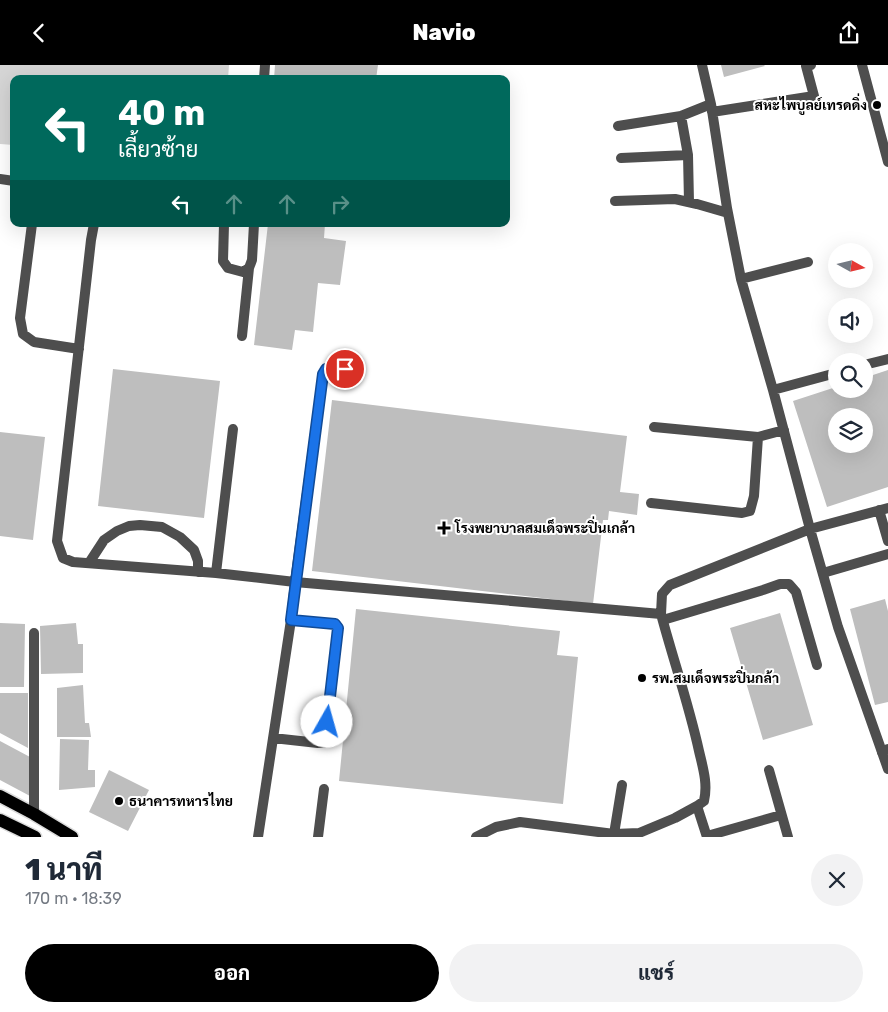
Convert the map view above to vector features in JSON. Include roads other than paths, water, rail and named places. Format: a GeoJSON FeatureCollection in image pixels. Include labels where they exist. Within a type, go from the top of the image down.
{"type":"FeatureCollection","features":[{"type":"Feature","properties":{"kind":"main road"},"geometry":{"type":"LineString","coordinates":[[0,797],[34,814],[72,837]]}},
{"type":"Feature","properties":{"kind":"main road"},"geometry":{"type":"LineString","coordinates":[[0,820],[34,837]]}},
{"type":"Feature","properties":{"kind":"street"},"geometry":{"type":"LineString","coordinates":[[702,65],[741,279],[838,627],[885,750],[888,769]]}},
{"type":"Feature","properties":{"kind":"street"},"geometry":{"type":"LineString","coordinates":[[618,126],[681,116],[711,108],[814,96],[806,66],[811,65]]}},
{"type":"Feature","properties":{"kind":"street"},"geometry":{"type":"LineString","coordinates":[[862,65],[888,162]]}},
{"type":"Feature","properties":{"kind":"street"},"geometry":{"type":"LineString","coordinates":[[681,116],[688,155],[689,202]]}},
{"type":"Feature","properties":{"kind":"street"},"geometry":{"type":"LineString","coordinates":[[621,158],[688,155]]}},
{"type":"Feature","properties":{"kind":"street"},"geometry":{"type":"LineString","coordinates":[[615,201],[674,199],[728,213]]}},
{"type":"Feature","properties":{"kind":"street"},"geometry":{"type":"LineString","coordinates":[[32,227],[20,318],[23,334],[34,342],[79,349]]}},
{"type":"Feature","properties":{"kind":"street"},"geometry":{"type":"LineString","coordinates":[[93,227],[57,541],[63,558],[73,562],[216,573],[662,617],[754,593],[780,583],[790,584],[796,591],[816,665]]}},
{"type":"Feature","properties":{"kind":"street"},"geometry":{"type":"LineString","coordinates":[[224,227],[222,261],[228,268],[243,271],[249,268]]}},
{"type":"Feature","properties":{"kind":"street"},"geometry":{"type":"LineString","coordinates":[[242,336],[249,268],[252,259],[254,227]]}},
{"type":"Feature","properties":{"kind":"street"},"geometry":{"type":"LineString","coordinates":[[741,279],[808,262]]}},
{"type":"Feature","properties":{"kind":"street"},"geometry":{"type":"LineString","coordinates":[[873,363],[888,359]]}},
{"type":"Feature","properties":{"kind":"street"},"geometry":{"type":"LineString","coordinates":[[258,837],[291,620],[323,374],[326,369],[332,368],[358,370]]}},
{"type":"Feature","properties":{"kind":"street"},"geometry":{"type":"LineString","coordinates":[[773,389],[828,375]]}},
{"type":"Feature","properties":{"kind":"street"},"geometry":{"type":"LineString","coordinates":[[654,427],[758,437],[784,430]]}},
{"type":"Feature","properties":{"kind":"street"},"geometry":{"type":"LineString","coordinates":[[216,573],[233,429]]}},
{"type":"Feature","properties":{"kind":"street"},"geometry":{"type":"LineString","coordinates":[[652,503],[742,513],[750,511],[754,496],[758,437]]}},
{"type":"Feature","properties":{"kind":"street"},"geometry":{"type":"LineString","coordinates":[[476,837],[496,827],[520,822],[614,834],[639,835],[675,818],[704,801],[706,793],[705,779],[695,732],[662,617],[662,594],[670,585],[810,529],[883,509],[888,541]]}},
{"type":"Feature","properties":{"kind":"street"},"geometry":{"type":"LineString","coordinates":[[89,563],[104,540],[117,531],[130,526],[140,525],[162,527],[180,537],[194,550],[198,561],[198,572]]}},
{"type":"Feature","properties":{"kind":"street"},"geometry":{"type":"LineString","coordinates":[[822,573],[888,554]]}},
{"type":"Feature","properties":{"kind":"street"},"geometry":{"type":"LineString","coordinates":[[273,738],[318,743],[322,743],[325,740],[338,628],[335,624],[291,620]]}},
{"type":"Feature","properties":{"kind":"street"},"geometry":{"type":"LineString","coordinates":[[34,633],[34,814]]}},
{"type":"Feature","properties":{"kind":"street"},"geometry":{"type":"LineString","coordinates":[[769,770],[788,837]]}},
{"type":"Feature","properties":{"kind":"street"},"geometry":{"type":"LineString","coordinates":[[614,834],[622,785]]}},
{"type":"Feature","properties":{"kind":"street"},"geometry":{"type":"LineString","coordinates":[[318,837],[324,789]]}},
{"type":"Feature","properties":{"kind":"street"},"geometry":{"type":"LineString","coordinates":[[697,806],[707,837],[781,815]]}},
{"type":"Feature","properties":{"kind":"place","name":"สหะไพบูลย์เทรดดิ่ง"},"geometry":{"type":"Point","coordinates":[877,105]}},
{"type":"Feature","properties":{"kind":"place","name":"โรงพยาบาลสมเด็จพระปิ่นเกล้า"},"geometry":{"type":"Point","coordinates":[444,528]}},
{"type":"Feature","properties":{"kind":"place","name":"รพ.สมเด็จพระปิ่นกล้า"},"geometry":{"type":"Point","coordinates":[642,678]}},
{"type":"Feature","properties":{"kind":"place","name":"ธนาคารทหารไทย"},"geometry":{"type":"Point","coordinates":[119,801]}}]}
